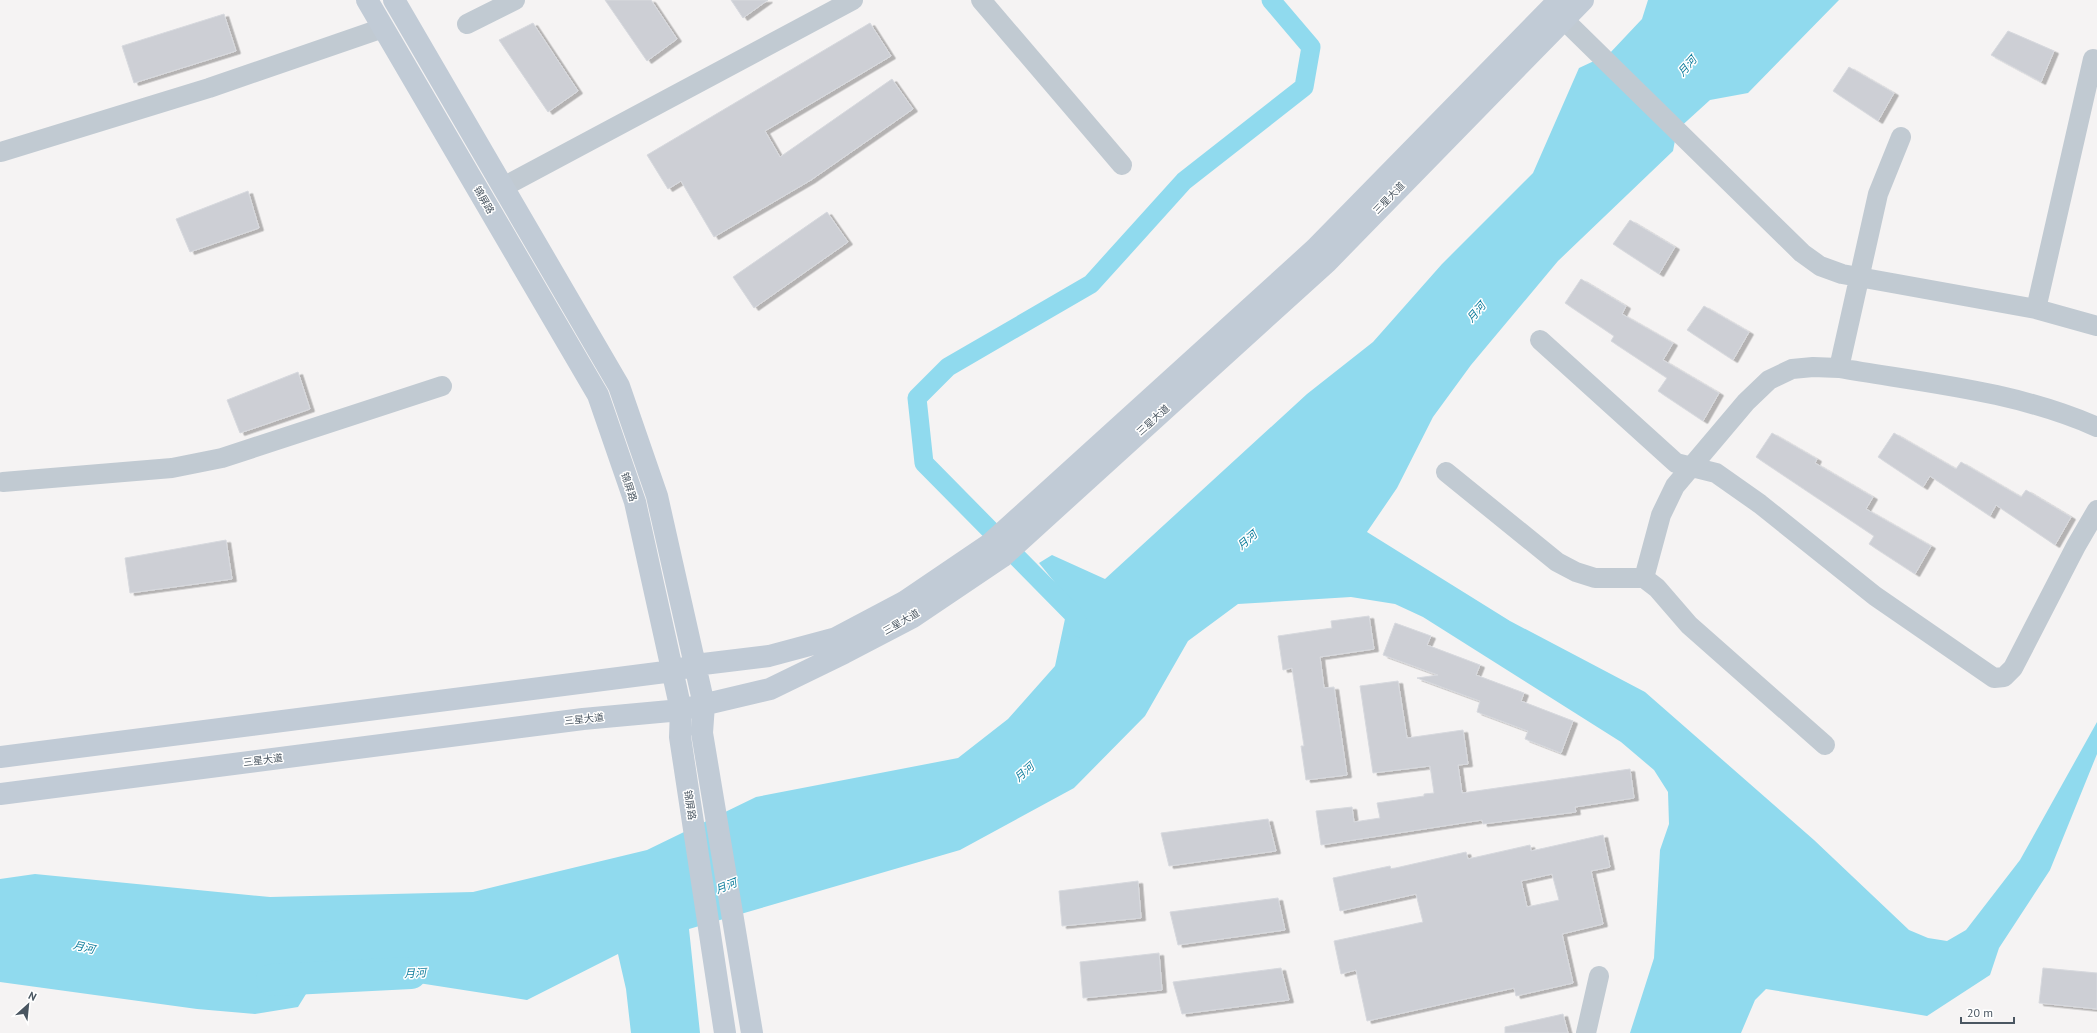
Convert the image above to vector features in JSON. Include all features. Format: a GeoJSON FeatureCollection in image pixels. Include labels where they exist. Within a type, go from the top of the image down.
{"type":"FeatureCollection","features":[{"type":"Feature","properties":{"kind":"street","name":"锦屏路"},"geometry":{"type":"LineString","coordinates":[[367,0],[598,395],[635,502],[681,710],[680,737],[725,1033]]}},
{"type":"Feature","properties":{"kind":"street"},"geometry":{"type":"LineString","coordinates":[[394,0],[619,386],[657,496],[704,705],[702,733],[752,1033]]}},
{"type":"Feature","properties":{"kind":"street"},"geometry":{"type":"LineString","coordinates":[[467,24],[515,0]]}},
{"type":"Feature","properties":{"kind":"street"},"geometry":{"type":"LineString","coordinates":[[503,187],[853,0]]}},
{"type":"Feature","properties":{"kind":"street"},"geometry":{"type":"LineString","coordinates":[[981,0],[1122,164]]}},
{"type":"Feature","properties":{"kind":"street","name":"三星大道"},"geometry":{"type":"LineString","coordinates":[[0,794],[583,719],[681,710],[770,689],[844,653],[913,617],[1011,536],[1315,249],[1558,9],[1583,0]]}},
{"type":"Feature","properties":{"kind":"street"},"geometry":{"type":"LineString","coordinates":[[1558,9],[1595,49],[1802,253],[1820,266],[1842,274],[2036,309],[2097,326]]}},
{"type":"Feature","properties":{"kind":"street"},"geometry":{"type":"LineString","coordinates":[[1,152],[208,88],[383,28]]}},
{"type":"Feature","properties":{"kind":"street"},"geometry":{"type":"LineString","coordinates":[[2036,309],[2093,59]]}},
{"type":"Feature","properties":{"kind":"street"},"geometry":{"type":"LineString","coordinates":[[1839,368],[1878,194],[1901,137]]}},
{"type":"Feature","properties":{"kind":"street"},"geometry":{"type":"LineString","coordinates":[[1540,340],[1676,463],[1716,473],[1760,504],[1875,596],[1994,678],[2004,677],[2013,668],[2076,546],[2097,510]]}},
{"type":"Feature","properties":{"kind":"street"},"geometry":{"type":"LineString","coordinates":[[1644,578],[1661,515],[1675,486],[1746,402],[1769,380],[1792,369],[1813,366],[1839,368],[2030,402],[2073,416],[2097,427]]}},
{"type":"Feature","properties":{"kind":"street"},"geometry":{"type":"LineString","coordinates":[[3,482],[172,468],[222,458],[442,386]]}},
{"type":"Feature","properties":{"kind":"street"},"geometry":{"type":"LineString","coordinates":[[1446,472],[1556,562],[1576,572],[1595,578],[1644,578],[1657,588],[1689,625],[1825,746]]}},
{"type":"Feature","properties":{"kind":"street","name":"三星大道"},"geometry":{"type":"LineString","coordinates":[[0,757],[673,671],[695,665],[769,656],[836,638],[991,553]]}},
{"type":"Feature","properties":{"kind":"street"},"geometry":{"type":"LineString","coordinates":[[1586,1033],[1599,976]]}},
{"type":"Feature","properties":{"kind":"water"},"geometry":{"type":"Polygon","coordinates":[[[1648,0],[1839,0],[1748,93],[1710,100],[1677,130],[1673,151],[1558,261],[1471,365],[1433,417],[1397,488],[1367,532],[1510,621],[1645,692],[1814,840],[1909,930],[1928,938],[1947,941],[1966,930],[2020,860],[2097,722],[2097,754],[2050,870],[1999,948],[1990,975],[1927,1016],[1766,989],[1755,1000],[1741,1033],[1630,1033],[1654,958],[1660,850],[1669,824],[1668,792],[1654,770],[1621,742],[1423,617],[1395,604],[1351,597],[1238,604],[1188,641],[1145,716],[1074,788],[960,850],[689,929],[700,1033],[631,1033],[626,989],[618,954],[527,1000],[322,968],[298,1007],[255,1014],[197,1009],[0,982],[0,879],[35,874],[270,897],[473,892],[647,850],[756,797],[958,758],[1008,719],[1055,666],[1069,600],[1039,563],[1052,555],[1105,579],[1307,394],[1373,342],[1442,264],[1533,173],[1579,68],[1609,54],[1642,19],[1648,0]]]}},
{"type":"Feature","properties":{"kind":"building"},"geometry":{"type":"Polygon","coordinates":[[[605,0],[651,0],[677,39],[647,61],[605,0]]]}},
{"type":"Feature","properties":{"kind":"building"},"geometry":{"type":"Polygon","coordinates":[[[731,0],[768,0],[743,18],[731,0]]]}},
{"type":"Feature","properties":{"kind":"building"},"geometry":{"type":"Polygon","coordinates":[[[224,14],[236,51],[134,83],[122,46],[224,14]]]}},
{"type":"Feature","properties":{"kind":"building"},"geometry":{"type":"Polygon","coordinates":[[[533,23],[578,91],[548,112],[499,40],[533,23]]]}},
{"type":"Feature","properties":{"kind":"building"},"geometry":{"type":"Polygon","coordinates":[[[870,23],[891,56],[765,131],[780,157],[892,79],[913,109],[811,180],[714,237],[681,181],[668,189],[647,155],[870,23]]]}},
{"type":"Feature","properties":{"kind":"building"},"geometry":{"type":"Polygon","coordinates":[[[2008,31],[2054,51],[2041,82],[1991,55],[2008,31]]]}},
{"type":"Feature","properties":{"kind":"building"},"geometry":{"type":"Polygon","coordinates":[[[1849,67],[1894,93],[1878,121],[1833,91],[1849,67]]]}},
{"type":"Feature","properties":{"kind":"building"},"geometry":{"type":"Polygon","coordinates":[[[248,191],[259,228],[190,252],[176,219],[248,191]]]}},
{"type":"Feature","properties":{"kind":"building"},"geometry":{"type":"Polygon","coordinates":[[[827,212],[848,242],[754,308],[733,277],[827,212]]]}},
{"type":"Feature","properties":{"kind":"building"},"geometry":{"type":"Polygon","coordinates":[[[1630,220],[1675,247],[1659,274],[1613,244],[1630,220]]]}},
{"type":"Feature","properties":{"kind":"building"},"geometry":{"type":"Polygon","coordinates":[[[1581,279],[1626,306],[1622,314],[1673,343],[1663,360],[1719,393],[1703,421],[1658,391],[1667,378],[1611,341],[1614,336],[1565,303],[1581,279]]]}},
{"type":"Feature","properties":{"kind":"building"},"geometry":{"type":"Polygon","coordinates":[[[1704,306],[1749,332],[1733,360],[1687,330],[1704,306]]]}},
{"type":"Feature","properties":{"kind":"building"},"geometry":{"type":"Polygon","coordinates":[[[298,372],[310,409],[240,433],[227,400],[298,372]]]}},
{"type":"Feature","properties":{"kind":"building"},"geometry":{"type":"Polygon","coordinates":[[[1772,433],[1817,459],[1815,463],[1873,497],[1866,509],[1931,546],[1915,574],[1869,544],[1874,536],[1756,457],[1772,433]]]}},
{"type":"Feature","properties":{"kind":"building"},"geometry":{"type":"Polygon","coordinates":[[[1894,433],[1956,469],[1961,462],[2021,497],[2026,490],[2071,517],[2055,545],[1996,505],[1990,516],[1930,476],[1923,487],[1878,457],[1894,433]]]}},
{"type":"Feature","properties":{"kind":"building"},"geometry":{"type":"Polygon","coordinates":[[[226,540],[232,579],[130,593],[125,558],[226,540]]]}},
{"type":"Feature","properties":{"kind":"building"},"geometry":{"type":"Polygon","coordinates":[[[1369,616],[1374,649],[1320,657],[1324,688],[1334,687],[1347,775],[1306,780],[1301,746],[1304,746],[1292,668],[1283,670],[1278,636],[1332,628],[1331,621],[1369,616]]]}},
{"type":"Feature","properties":{"kind":"building"},"geometry":{"type":"Polygon","coordinates":[[[1395,623],[1431,636],[1427,645],[1480,665],[1476,675],[1524,693],[1521,701],[1573,721],[1561,753],[1525,739],[1528,731],[1477,712],[1480,701],[1417,678],[1438,675],[1383,655],[1395,623]]]}},
{"type":"Feature","properties":{"kind":"building"},"geometry":{"type":"Polygon","coordinates":[[[1398,681],[1407,738],[1463,730],[1468,764],[1458,765],[1462,793],[1630,769],[1634,798],[1575,807],[1576,812],[1483,824],[1482,820],[1321,845],[1316,811],[1352,807],[1354,822],[1380,818],[1377,803],[1424,796],[1424,794],[1434,793],[1430,766],[1373,773],[1360,686],[1398,681]]]}},
{"type":"Feature","properties":{"kind":"building"},"geometry":{"type":"Polygon","coordinates":[[[1268,819],[1276,851],[1169,866],[1161,833],[1268,819]]]}},
{"type":"Feature","properties":{"kind":"building"},"geometry":{"type":"Polygon","coordinates":[[[1603,835],[1610,867],[1591,871],[1603,924],[1562,934],[1573,983],[1516,996],[1514,988],[1367,1021],[1356,970],[1341,974],[1334,941],[1423,922],[1416,894],[1340,911],[1333,878],[1390,866],[1391,869],[1466,852],[1468,859],[1530,845],[1531,851],[1603,835]],[[1552,874],[1521,881],[1527,907],[1559,900],[1552,874]]]}},
{"type":"Feature","properties":{"kind":"building"},"geometry":{"type":"Polygon","coordinates":[[[1138,881],[1141,918],[1062,926],[1059,891],[1138,881]]]}},
{"type":"Feature","properties":{"kind":"building"},"geometry":{"type":"Polygon","coordinates":[[[1278,898],[1285,930],[1178,945],[1170,912],[1278,898]]]}},
{"type":"Feature","properties":{"kind":"building"},"geometry":{"type":"Polygon","coordinates":[[[1159,953],[1162,990],[1083,998],[1080,962],[1159,953]]]}},
{"type":"Feature","properties":{"kind":"building"},"geometry":{"type":"Polygon","coordinates":[[[1281,968],[1289,1000],[1182,1014],[1173,982],[1281,968]]]}},
{"type":"Feature","properties":{"kind":"building"},"geometry":{"type":"Polygon","coordinates":[[[2043,968],[2097,973],[2097,1009],[2039,1003],[2043,968]]]}},
{"type":"Feature","properties":{"kind":"building"},"geometry":{"type":"Polygon","coordinates":[[[1563,1014],[1568,1033],[1505,1033],[1505,1027],[1563,1014]]]}},
{"type":"Feature","properties":{"kind":"waterway"},"geometry":{"type":"LineString","coordinates":[[1081,628],[1073,614],[924,463],[917,398],[948,367],[1091,284],[1184,181],[1304,87],[1311,47],[1271,0]]}},
{"type":"Feature","properties":{"kind":"waterway","name":"月河"},"geometry":{"type":"LineString","coordinates":[[272,980],[411,973]]}}]}
